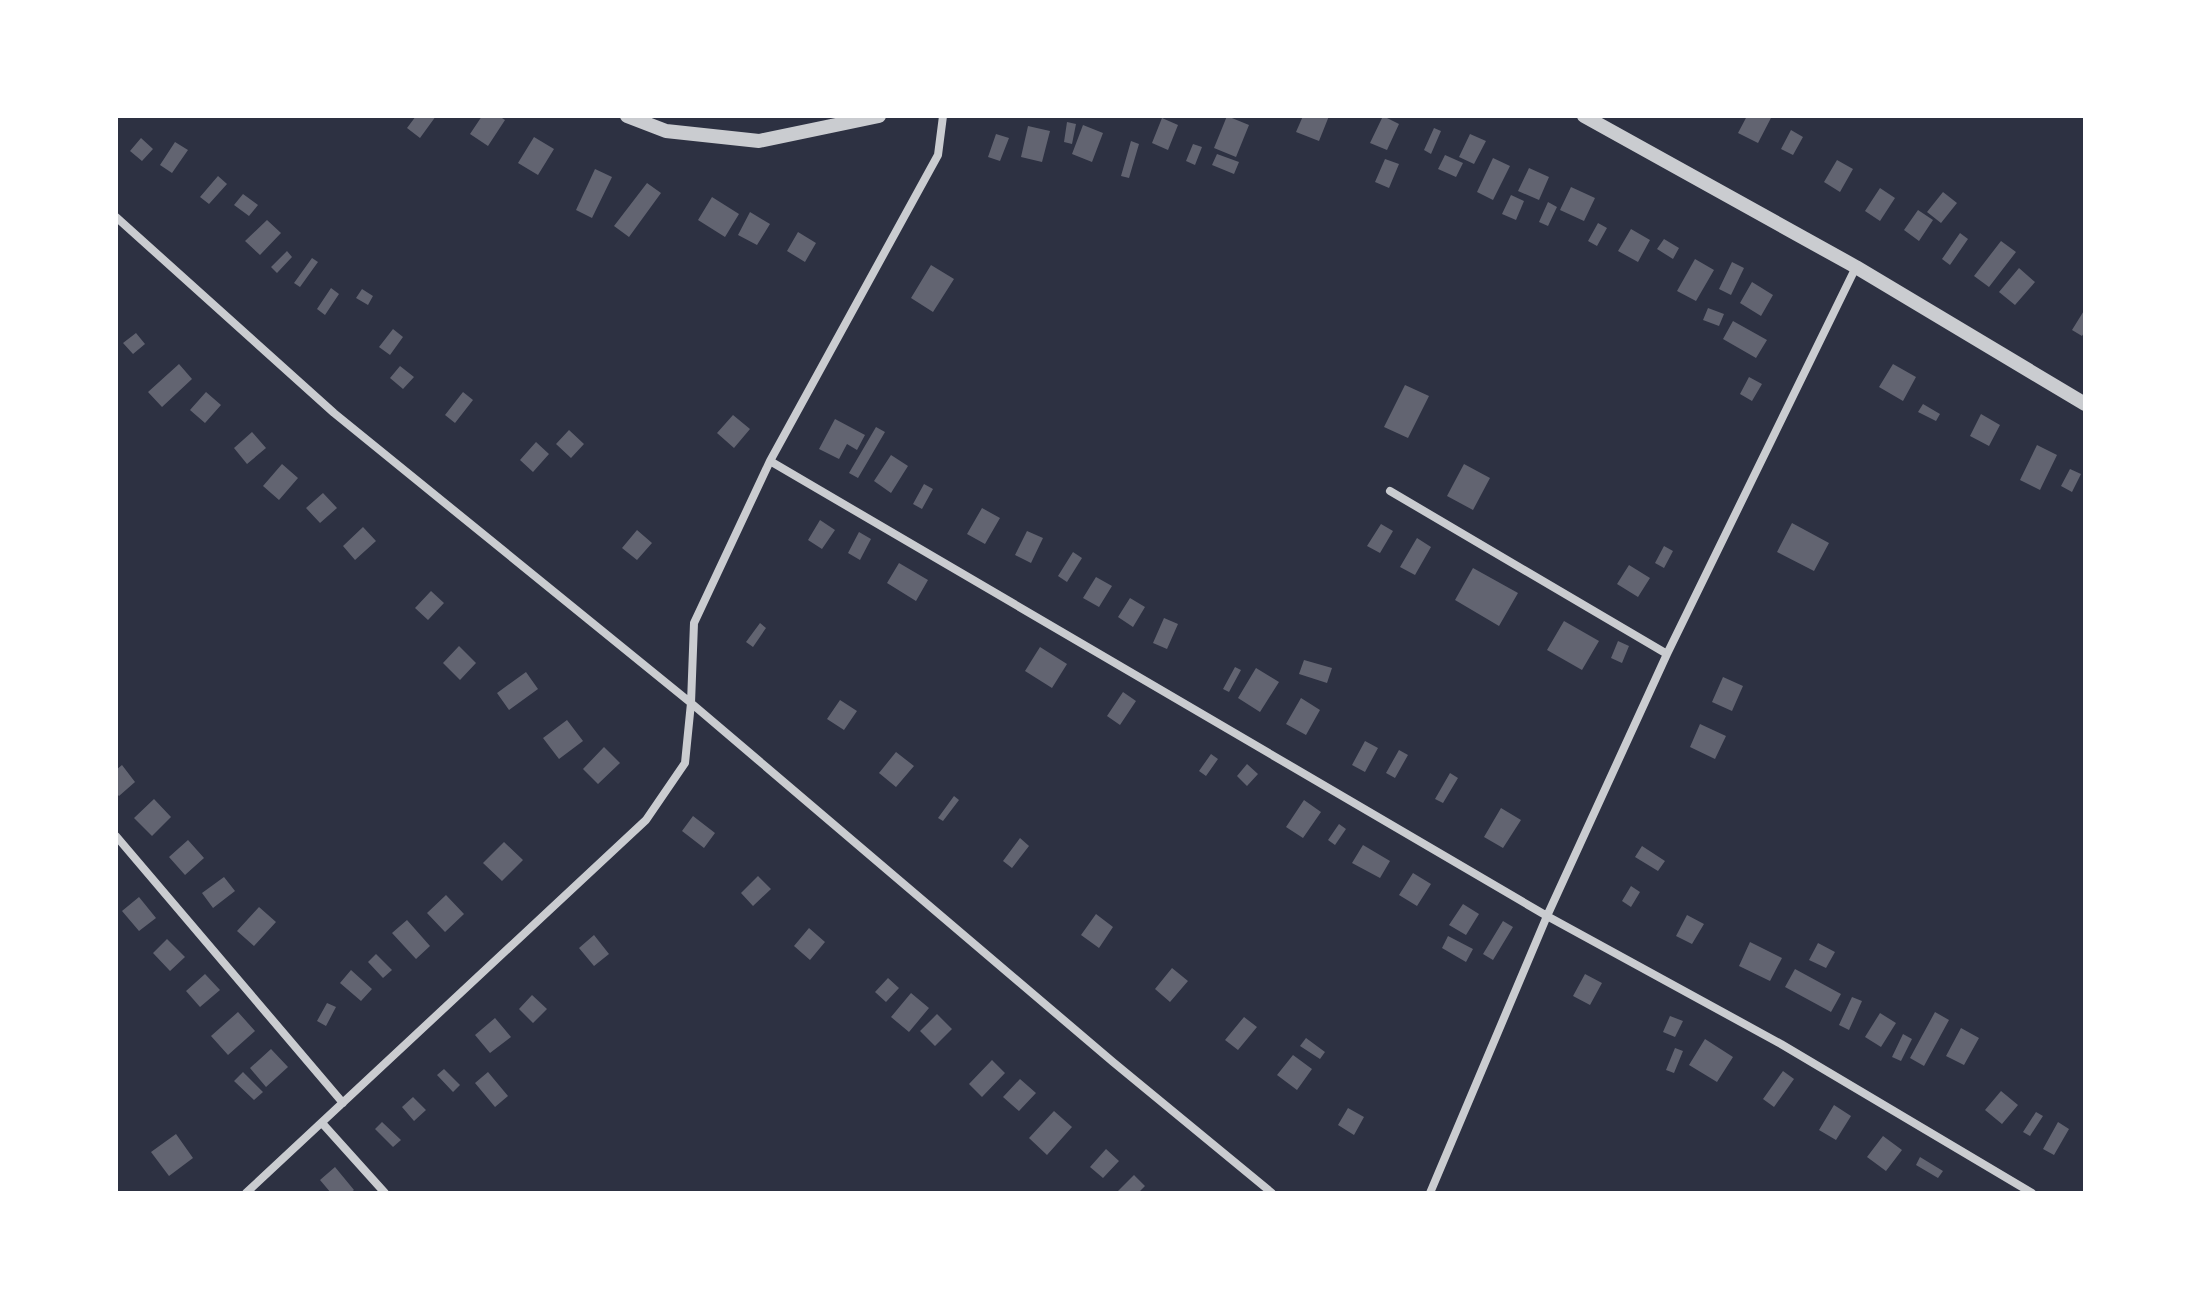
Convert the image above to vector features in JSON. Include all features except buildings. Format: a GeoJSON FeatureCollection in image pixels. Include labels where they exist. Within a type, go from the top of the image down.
{"type":"FeatureCollection","features":[{"type":"Feature","properties":{"kind":"street"},"geometry":{"type":"LineString","coordinates":[[627,116],[666,131],[759,141],[879,116]]}},
{"type":"Feature","properties":{"kind":"street"},"geometry":{"type":"LineString","coordinates":[[246,1193],[646,820],[685,763],[694,623],[770,461],[938,155],[943,116]]}},
{"type":"Feature","properties":{"kind":"street"},"geometry":{"type":"LineString","coordinates":[[1584,116],[1856,267],[2085,404]]}},
{"type":"Feature","properties":{"kind":"street"},"geometry":{"type":"LineString","coordinates":[[116,217],[334,413],[691,703],[1272,1193]]}},
{"type":"Feature","properties":{"kind":"street"},"geometry":{"type":"LineString","coordinates":[[1430,1193],[1547,916],[1667,654],[1856,267]]}},
{"type":"Feature","properties":{"kind":"street"},"geometry":{"type":"LineString","coordinates":[[770,461],[1547,916],[1781,1044],[2032,1193]]}},
{"type":"Feature","properties":{"kind":"street"},"geometry":{"type":"LineString","coordinates":[[1390,491],[1667,654]]}},
{"type":"Feature","properties":{"kind":"street"},"geometry":{"type":"LineString","coordinates":[[116,836],[343,1103]]}},
{"type":"Feature","properties":{"kind":"street"},"geometry":{"type":"LineString","coordinates":[[322,1123],[385,1193]]}}]}
